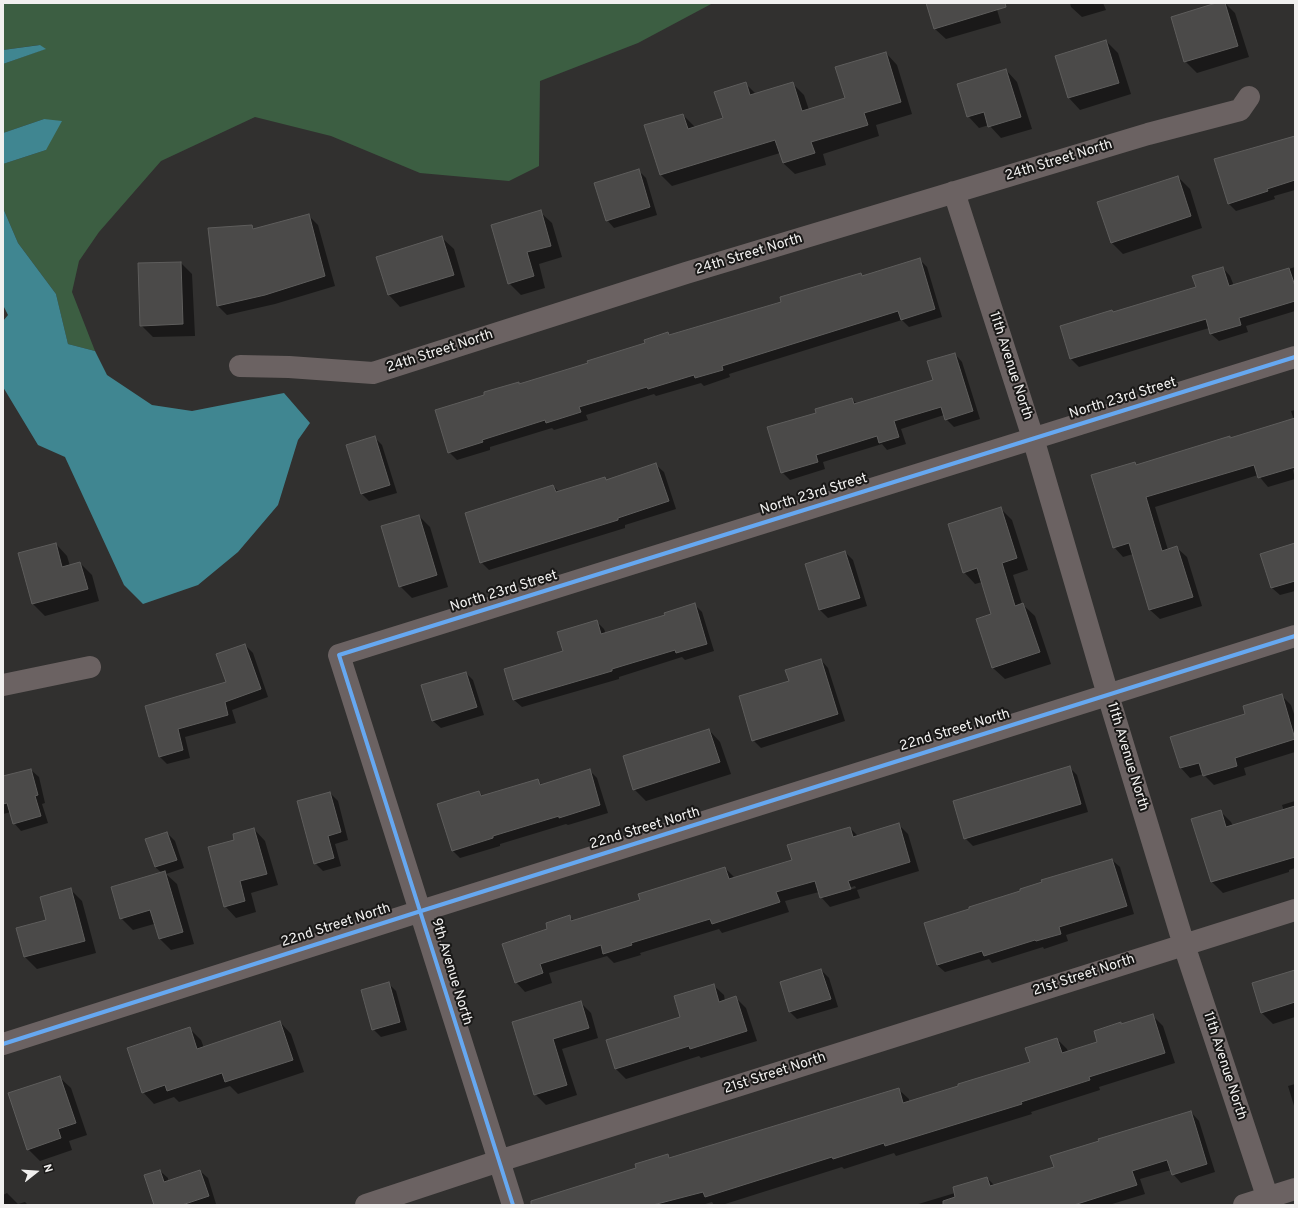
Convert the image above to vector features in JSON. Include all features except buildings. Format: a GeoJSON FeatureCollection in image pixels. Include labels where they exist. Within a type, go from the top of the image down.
{"type":"FeatureCollection","features":[{"type":"Feature","properties":{"kind":"street","name":"24th Street North"},"geometry":{"type":"LineString","coordinates":[[240,366],[289,367],[372,374],[686,273],[1148,134],[1240,110],[1249,97]]}},
{"type":"Feature","properties":{"kind":"street","name":"11th Avenue North"},"geometry":{"type":"LineString","coordinates":[[954,192],[1033,438],[1108,695],[1184,944],[1269,1201]]}},
{"type":"Feature","properties":{"kind":"street","name":"North 23rd Street"},"geometry":{"type":"LineString","coordinates":[[339,655],[1295,357]]}},
{"type":"Feature","properties":{"kind":"street","name":"22nd Street North"},"geometry":{"type":"LineString","coordinates":[[3,1044],[1295,636]]}},
{"type":"Feature","properties":{"kind":"street","name":"9th Avenue North"},"geometry":{"type":"LineString","coordinates":[[339,655],[513,1205]]}},
{"type":"Feature","properties":{"kind":"street"},"geometry":{"type":"LineString","coordinates":[[3,685],[90,667]]}},
{"type":"Feature","properties":{"kind":"street","name":"21st Street North"},"geometry":{"type":"LineString","coordinates":[[366,1205],[499,1161],[1295,910]]}},
{"type":"Feature","properties":{"kind":"street"},"geometry":{"type":"LineString","coordinates":[[1244,1205],[1269,1201],[1295,1189]]}},
{"type":"Feature","properties":{"kind":"green space"},"geometry":{"type":"Polygon","coordinates":[[[3,3],[713,3],[638,43],[540,81],[539,166],[509,181],[420,173],[331,136],[255,117],[161,161],[99,232],[79,261],[72,292],[95,351],[68,344],[56,294],[18,243],[3,208],[3,164],[46,150],[44,119],[3,133],[3,64],[45,49],[39,45],[3,50],[3,3]]]}},
{"type":"Feature","properties":{"kind":"water"},"geometry":{"type":"Polygon","coordinates":[[[40,45],[46,49],[3,64],[3,50],[40,45]]]}},
{"type":"Feature","properties":{"kind":"water"},"geometry":{"type":"Polygon","coordinates":[[[44,119],[62,121],[46,150],[3,164],[3,133],[44,119]]]}},
{"type":"Feature","properties":{"kind":"water"},"geometry":{"type":"Polygon","coordinates":[[[3,208],[18,243],[56,294],[68,344],[95,351],[107,375],[152,405],[192,411],[284,393],[310,423],[298,440],[278,505],[238,552],[198,585],[143,604],[124,585],[65,457],[38,445],[3,387],[3,321],[8,315],[3,305],[3,208]]]}},
{"type":"Feature","properties":{"kind":"cycle path"},"geometry":{"type":"LineString","coordinates":[[513,1205],[339,655],[1295,357]]}},
{"type":"Feature","properties":{"kind":"cycle path"},"geometry":{"type":"LineString","coordinates":[[3,1044],[1295,636]]}}]}
